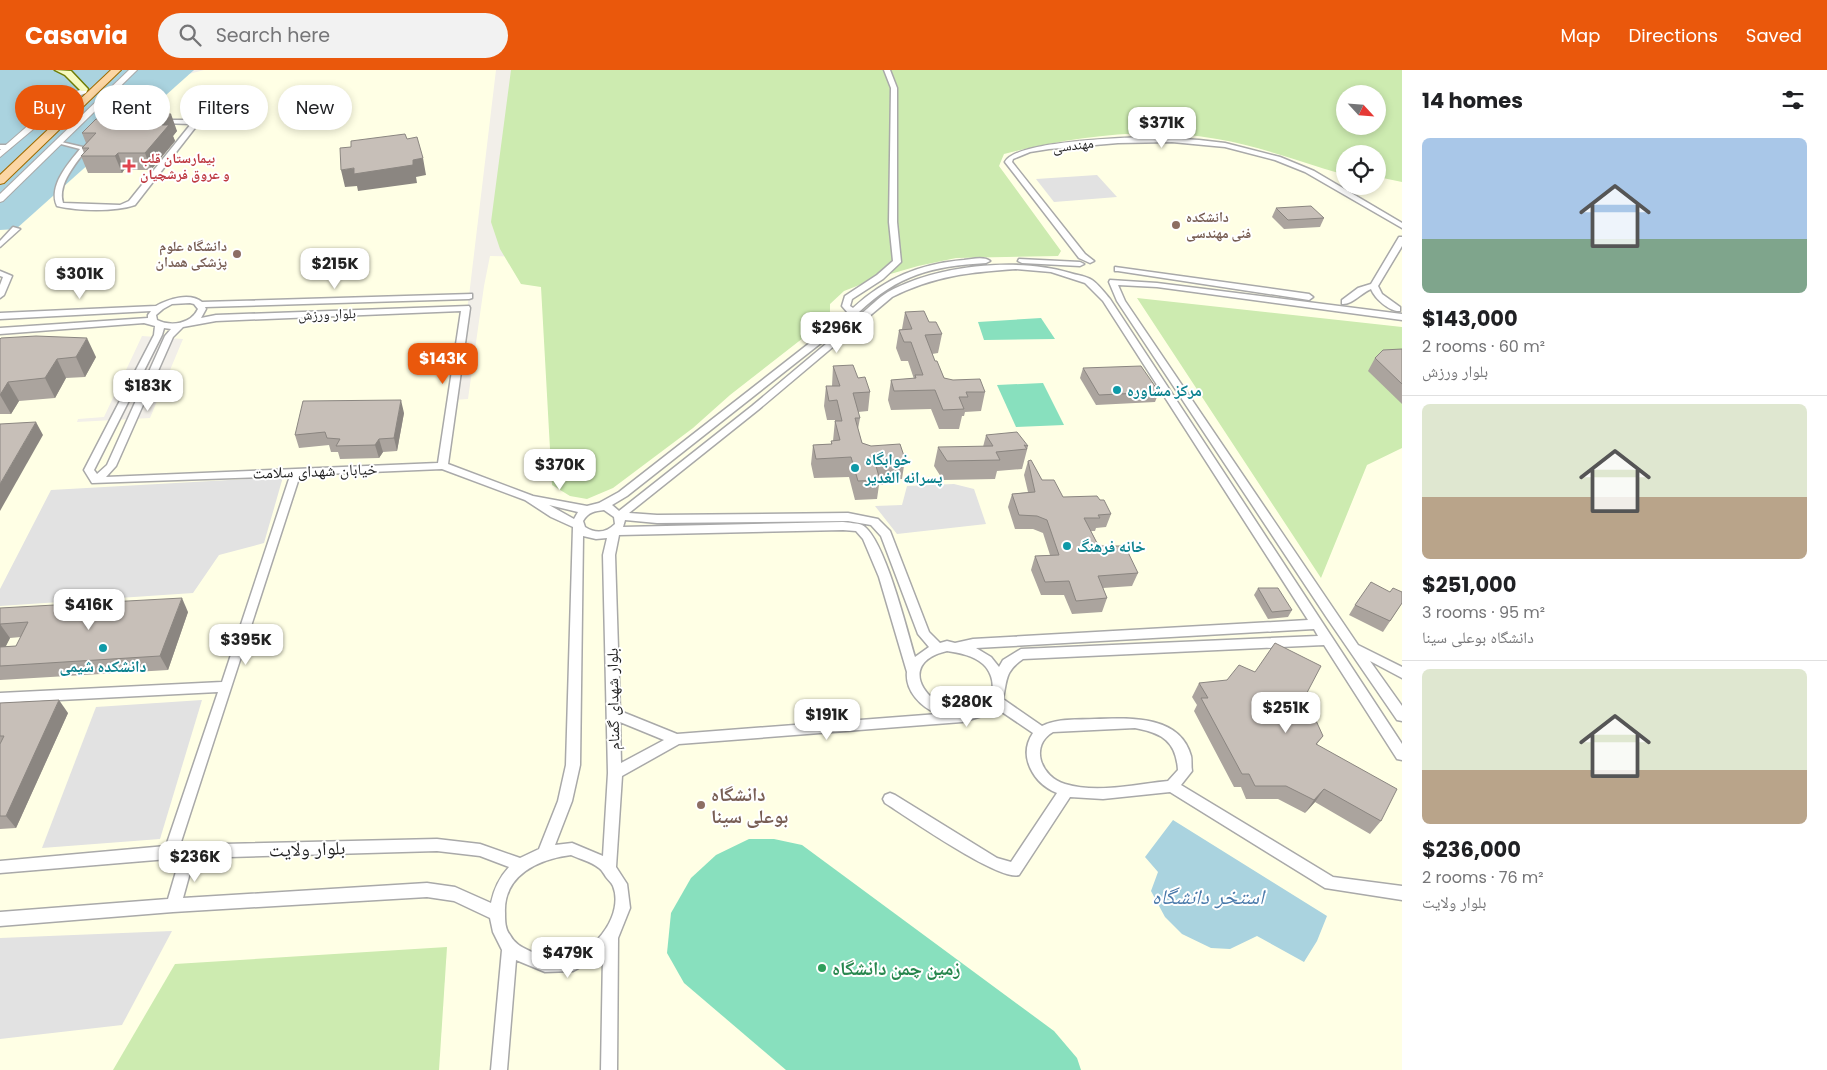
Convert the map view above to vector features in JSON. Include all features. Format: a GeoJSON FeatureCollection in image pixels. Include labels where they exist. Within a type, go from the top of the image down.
{"type":"FeatureCollection","features":[{"type":"Feature","properties":{"kind":"main road"},"geometry":{"type":"LineString","coordinates":[[59,70],[68,73],[78,80],[81,85]]}},
{"type":"Feature","properties":{"kind":"main road"},"geometry":{"type":"LineString","coordinates":[[84,90],[105,70]]}},
{"type":"Feature","properties":{"kind":"main road"},"geometry":{"type":"LineString","coordinates":[[0,181],[116,70]]}},
{"type":"Feature","properties":{"kind":"main road"},"geometry":{"type":"LineString","coordinates":[[0,168],[41,130]]}},
{"type":"Feature","properties":{"kind":"street"},"geometry":{"type":"LineString","coordinates":[[0,199],[132,70]]}},
{"type":"Feature","properties":{"kind":"street"},"geometry":{"type":"LineString","coordinates":[[858,315],[846,306],[848,298],[880,277],[897,262],[893,222],[894,88],[886,70]]}},
{"type":"Feature","properties":{"kind":"street"},"geometry":{"type":"LineString","coordinates":[[90,142],[66,174],[59,191],[58,200],[60,204],[67,206],[121,208],[132,203],[195,124],[193,122],[170,121]]}},
{"type":"Feature","properties":{"kind":"street"},"geometry":{"type":"LineString","coordinates":[[0,154],[4,147],[25,130]]}},
{"type":"Feature","properties":{"kind":"street","name":"مهندسی"},"geometry":{"type":"LineString","coordinates":[[1090,261],[1082,256],[1031,193],[1008,162],[1010,158],[1016,154],[1052,147],[1125,139],[1166,138],[1210,142],[1260,153],[1305,169],[1402,226]]}},
{"type":"Feature","properties":{"kind":"street"},"geometry":{"type":"LineString","coordinates":[[59,142],[84,148]]}},
{"type":"Feature","properties":{"kind":"street"},"geometry":{"type":"LineString","coordinates":[[0,245],[16,230]]}},
{"type":"Feature","properties":{"kind":"street"},"geometry":{"type":"LineString","coordinates":[[1345,302],[1361,290],[1374,286],[1402,239]]}},
{"type":"Feature","properties":{"kind":"street"},"geometry":{"type":"LineString","coordinates":[[619,516],[755,408],[858,315],[880,289],[907,274],[939,265],[971,261],[1080,264]]}},
{"type":"Feature","properties":{"kind":"street"},"geometry":{"type":"LineString","coordinates":[[544,853],[564,801],[573,765],[579,516],[587,510],[601,507],[623,494],[858,315],[889,295],[926,279],[957,272],[1016,267],[1052,270],[1088,281],[1106,299],[1402,755]]}},
{"type":"Feature","properties":{"kind":"street"},"geometry":{"type":"LineString","coordinates":[[1118,269],[1345,302],[1400,312]]}},
{"type":"Feature","properties":{"kind":"street"},"geometry":{"type":"LineString","coordinates":[[0,273],[8,276],[0,295]]}},
{"type":"Feature","properties":{"kind":"street"},"geometry":{"type":"LineString","coordinates":[[1400,312],[1158,285],[1113,282],[1121,301],[1352,646],[1402,716]]}},
{"type":"Feature","properties":{"kind":"street"},"geometry":{"type":"LineString","coordinates":[[1374,286],[1378,296],[1400,312]]}},
{"type":"Feature","properties":{"kind":"street","name":"بلوار ورزش"},"geometry":{"type":"LineString","coordinates":[[0,316],[159,308],[183,300],[197,302],[201,305],[468,296]]}},
{"type":"Feature","properties":{"kind":"street"},"geometry":{"type":"LineString","coordinates":[[159,308],[151,318],[158,325],[158,335],[89,470],[96,481],[111,466],[169,336],[202,312],[201,305]]}},
{"type":"Feature","properties":{"kind":"street","name":"بلوار ورزش"},"geometry":{"type":"LineString","coordinates":[[0,331],[145,320],[158,325],[183,324],[216,318],[466,308],[443,466]]}},
{"type":"Feature","properties":{"kind":"street"},"geometry":{"type":"LineString","coordinates":[[118,413],[134,412]]}},
{"type":"Feature","properties":{"kind":"street","name":"خیابان شهدای سلامت"},"geometry":{"type":"LineString","coordinates":[[96,481],[443,466],[529,498],[587,510]]}},
{"type":"Feature","properties":{"kind":"street"},"geometry":{"type":"LineString","coordinates":[[171,852],[296,472]]}},
{"type":"Feature","properties":{"kind":"street","name":"خیابان شهدای سلامت"},"geometry":{"type":"LineString","coordinates":[[529,498],[578,525]]}},
{"type":"Feature","properties":{"kind":"street"},"geometry":{"type":"LineString","coordinates":[[601,507],[612,509],[619,516],[620,524],[614,531]]}},
{"type":"Feature","properties":{"kind":"street"},"geometry":{"type":"LineString","coordinates":[[619,516],[656,519],[848,517],[874,522],[886,534],[924,634],[938,648]]}},
{"type":"Feature","properties":{"kind":"street"},"geometry":{"type":"LineString","coordinates":[[578,525],[584,533],[603,536],[614,531],[843,526],[859,528],[868,537],[885,577],[913,672],[914,684],[920,694],[930,704],[944,711],[958,714],[973,714]]}},
{"type":"Feature","properties":{"kind":"street","name":"بلوار شهدای گمنام"},"geometry":{"type":"LineString","coordinates":[[609,867],[615,773],[609,555],[614,531]]}},
{"type":"Feature","properties":{"kind":"street"},"geometry":{"type":"LineString","coordinates":[[913,672],[915,664],[921,657],[938,648],[973,644],[1316,624]]}},
{"type":"Feature","properties":{"kind":"street"},"geometry":{"type":"LineString","coordinates":[[1000,679],[1007,663],[1021,654],[1326,640]]}},
{"type":"Feature","properties":{"kind":"street"},"geometry":{"type":"LineString","coordinates":[[1352,646],[1402,673]]}},
{"type":"Feature","properties":{"kind":"street"},"geometry":{"type":"LineString","coordinates":[[613,714],[677,738],[962,717],[986,709],[996,702],[1001,691],[1000,679],[995,668],[985,658],[972,650],[957,647]]}},
{"type":"Feature","properties":{"kind":"street"},"geometry":{"type":"LineString","coordinates":[[0,698],[226,686]]}},
{"type":"Feature","properties":{"kind":"street"},"geometry":{"type":"LineString","coordinates":[[996,702],[1041,732]]}},
{"type":"Feature","properties":{"kind":"street"},"geometry":{"type":"LineString","coordinates":[[1172,786],[1185,771],[1184,755],[1176,741],[1164,731],[1150,725],[1135,723],[1054,726],[1041,732],[1033,743],[1033,759],[1035,764],[1045,779],[1055,786],[1088,793],[1172,786],[1330,883],[1402,893]]}},
{"type":"Feature","properties":{"kind":"street"},"geometry":{"type":"LineString","coordinates":[[615,773],[677,738]]}},
{"type":"Feature","properties":{"kind":"street"},"geometry":{"type":"LineString","coordinates":[[890,799],[993,863],[1014,870],[1067,790]]}},
{"type":"Feature","properties":{"kind":"street","name":"بلوار ولایت"},"geometry":{"type":"LineString","coordinates":[[0,866],[171,852],[437,845],[480,850],[521,865]]}},
{"type":"Feature","properties":{"kind":"street"},"geometry":{"type":"LineString","coordinates":[[572,849],[589,853],[604,861],[615,873],[622,888],[623,905],[620,922],[611,938],[595,954],[575,963],[552,966],[531,962],[510,948],[499,930],[496,913],[499,895],[508,878],[521,865],[544,853],[554,850],[572,849]]}},
{"type":"Feature","properties":{"kind":"street"},"geometry":{"type":"LineString","coordinates":[[173,905],[189,852]]}},
{"type":"Feature","properties":{"kind":"street"},"geometry":{"type":"LineString","coordinates":[[0,919],[173,905],[426,890],[455,894],[496,913]]}},
{"type":"Feature","properties":{"kind":"street"},"geometry":{"type":"LineString","coordinates":[[609,1070],[611,938]]}},
{"type":"Feature","properties":{"kind":"street"},"geometry":{"type":"LineString","coordinates":[[499,1070],[510,948]]}},
{"type":"Feature","properties":{"kind":"shaded area","name":"دانشگاه بوعلی سینا"},"geometry":{"type":"Polygon","coordinates":[[[204,70],[496,70],[469,296],[453,400],[468,399],[490,256],[555,258],[947,180],[1114,85],[1402,70],[1402,1070],[0,1070],[0,333],[46,330],[8,327],[0,329],[0,211],[94,119],[94,130],[170,130],[170,85],[147,85],[204,70]],[[142,336],[104,417],[78,419],[77,422],[150,418],[183,339],[142,336]]]}},
{"type":"Feature","properties":{"kind":"shaded area"},"geometry":{"type":"Polygon","coordinates":[[[1097,175],[1117,197],[1054,202],[1036,179],[1097,175]]]}},
{"type":"Feature","properties":{"kind":"shaded area"},"geometry":{"type":"Polygon","coordinates":[[[283,477],[264,543],[219,555],[193,593],[0,606],[0,589],[51,490],[283,477]]]}},
{"type":"Feature","properties":{"kind":"shaded area"},"geometry":{"type":"Polygon","coordinates":[[[954,484],[974,489],[986,524],[897,534],[875,506],[902,505],[907,486],[954,484]]]}},
{"type":"Feature","properties":{"kind":"shaded area"},"geometry":{"type":"Polygon","coordinates":[[[202,700],[160,839],[42,848],[96,707],[202,700]]]}},
{"type":"Feature","properties":{"kind":"shaded area"},"geometry":{"type":"Polygon","coordinates":[[[172,931],[122,1025],[0,1039],[0,938],[172,931]]]}},
{"type":"Feature","properties":{"kind":"green space"},"geometry":{"type":"Polygon","coordinates":[[[511,70],[1402,70],[1402,182],[1386,179],[1386,145],[1336,145],[1336,172],[1248,146],[1217,139],[1164,133],[1083,138],[1004,154],[999,166],[1061,251],[1058,256],[956,258],[880,277],[844,291],[830,304],[830,317],[730,395],[693,428],[613,488],[587,499],[570,496],[552,485],[541,287],[521,284],[500,249],[491,222],[511,70]]]}},
{"type":"Feature","properties":{"kind":"green space"},"geometry":{"type":"Polygon","coordinates":[[[1137,298],[1402,327],[1402,448],[1367,465],[1321,578],[1137,298]]]}},
{"type":"Feature","properties":{"kind":"green space"},"geometry":{"type":"Polygon","coordinates":[[[1041,318],[1055,339],[984,340],[978,322],[1041,318]]]}},
{"type":"Feature","properties":{"kind":"green space"},"geometry":{"type":"Polygon","coordinates":[[[1043,383],[1064,425],[1016,427],[997,385],[1043,383]]]}},
{"type":"Feature","properties":{"kind":"green space","name":"زمین چمن دانشگاه"},"geometry":{"type":"Polygon","coordinates":[[[749,839],[774,839],[802,845],[1054,1031],[1077,1058],[1081,1070],[786,1070],[684,983],[667,953],[671,913],[691,878],[716,855],[749,839]]]}},
{"type":"Feature","properties":{"kind":"green space"},"geometry":{"type":"Polygon","coordinates":[[[447,947],[439,1070],[113,1070],[175,964],[447,947]]]}},
{"type":"Feature","properties":{"kind":"water"},"geometry":{"type":"Polygon","coordinates":[[[0,70],[194,70],[170,91],[170,85],[94,85],[94,130],[127,130],[16,229],[0,230],[0,70]]]}},
{"type":"Feature","properties":{"kind":"water","name":"استخر دانشگاه"},"geometry":{"type":"Polygon","coordinates":[[[1173,820],[1327,916],[1317,941],[1304,962],[1257,936],[1230,949],[1211,948],[1182,934],[1165,917],[1151,891],[1158,872],[1145,857],[1173,820]]]}},
{"type":"Feature","properties":{"kind":"building"},"geometry":{"type":"Polygon","coordinates":[[[94,121],[94,130],[165,130],[145,153],[118,153],[115,156],[81,156],[89,148],[82,148],[96,133],[82,133],[94,121]]]}},
{"type":"Feature","properties":{"kind":"building"},"geometry":{"type":"Polygon","coordinates":[[[405,134],[407,139],[417,137],[423,158],[413,160],[413,165],[354,174],[354,168],[341,170],[340,148],[351,147],[351,141],[405,134]]]}},
{"type":"Feature","properties":{"kind":"building"},"geometry":{"type":"Polygon","coordinates":[[[1311,206],[1324,218],[1288,220],[1276,208],[1311,206]]]}},
{"type":"Feature","properties":{"kind":"building"},"geometry":{"type":"Polygon","coordinates":[[[924,311],[929,322],[936,322],[942,334],[925,335],[944,378],[953,380],[980,379],[985,392],[966,392],[968,397],[959,397],[964,409],[943,410],[935,390],[894,391],[891,380],[916,378],[915,375],[923,375],[911,342],[904,342],[899,330],[912,329],[905,312],[924,311]]]}},
{"type":"Feature","properties":{"kind":"building"},"geometry":{"type":"Polygon","coordinates":[[[36,336],[87,338],[76,357],[57,359],[45,378],[8,382],[0,395],[0,339],[36,336]]]}},
{"type":"Feature","properties":{"kind":"building"},"geometry":{"type":"Polygon","coordinates":[[[1402,349],[1402,384],[1375,358],[1383,350],[1402,349]]]}},
{"type":"Feature","properties":{"kind":"building"},"geometry":{"type":"Polygon","coordinates":[[[853,365],[858,378],[865,377],[870,392],[853,393],[860,418],[855,418],[862,443],[871,446],[900,444],[905,459],[885,460],[886,465],[876,466],[880,480],[858,481],[851,457],[816,459],[813,445],[832,444],[831,441],[840,440],[835,421],[842,421],[837,400],[829,401],[826,386],[840,386],[833,366],[853,365]]]}},
{"type":"Feature","properties":{"kind":"building"},"geometry":{"type":"Polygon","coordinates":[[[1141,366],[1159,392],[1099,395],[1083,368],[1141,366]]]}},
{"type":"Feature","properties":{"kind":"building"},"geometry":{"type":"Polygon","coordinates":[[[401,400],[394,438],[379,439],[375,445],[336,446],[340,439],[327,438],[325,432],[295,435],[303,401],[401,400]]]}},
{"type":"Feature","properties":{"kind":"building"},"geometry":{"type":"Polygon","coordinates":[[[36,422],[0,484],[0,424],[36,422]]]}},
{"type":"Feature","properties":{"kind":"building"},"geometry":{"type":"Polygon","coordinates":[[[1017,432],[1028,446],[1024,445],[1027,449],[996,452],[1000,460],[947,461],[938,447],[993,446],[986,435],[1017,432]]]}},
{"type":"Feature","properties":{"kind":"building","name":"خانه فرهنگ"},"geometry":{"type":"Polygon","coordinates":[[[1031,460],[1042,480],[1054,480],[1063,497],[1097,496],[1100,500],[1104,500],[1111,514],[1098,515],[1100,518],[1084,518],[1097,543],[1102,546],[1125,546],[1138,573],[1098,576],[1107,598],[1076,601],[1069,581],[1045,582],[1035,556],[1059,555],[1047,520],[1037,516],[1019,515],[1012,494],[1035,492],[1028,461],[1031,460]]]}},
{"type":"Feature","properties":{"kind":"building"},"geometry":{"type":"Polygon","coordinates":[[[1371,582],[1390,592],[1393,588],[1402,592],[1402,603],[1390,621],[1355,605],[1371,582]]]}},
{"type":"Feature","properties":{"kind":"building"},"geometry":{"type":"Polygon","coordinates":[[[1258,588],[1278,588],[1292,610],[1272,612],[1258,588]]]}},
{"type":"Feature","properties":{"kind":"building","name":"دانشکده شیمی"},"geometry":{"type":"Polygon","coordinates":[[[182,598],[160,656],[0,666],[0,647],[16,646],[28,622],[0,624],[0,608],[182,598]]]}},
{"type":"Feature","properties":{"kind":"building"},"geometry":{"type":"Polygon","coordinates":[[[1275,643],[1321,666],[1300,706],[1313,714],[1323,736],[1316,744],[1397,789],[1381,821],[1324,789],[1314,800],[1286,786],[1255,786],[1249,774],[1242,774],[1201,698],[1208,698],[1199,683],[1227,680],[1239,665],[1255,672],[1275,643]]]}},
{"type":"Feature","properties":{"kind":"building"},"geometry":{"type":"Polygon","coordinates":[[[59,700],[6,816],[0,816],[0,744],[4,736],[0,736],[0,703],[59,700]]]}},
{"type":"Feature","properties":{"kind":"place","name":"بیمارستان قلب و عروق فرشچیان"},"geometry":{"type":"Point","coordinates":[129,166]}},
{"type":"Feature","properties":{"kind":"place","name":"دانشکده فنی مهندسی"},"geometry":{"type":"Point","coordinates":[1176,225]}},
{"type":"Feature","properties":{"kind":"place","name":"دانشگاه علوم پزشکی همدان"},"geometry":{"type":"Point","coordinates":[237,254]}},
{"type":"Feature","properties":{"kind":"place","name":"مرکز مشاوره"},"geometry":{"type":"Point","coordinates":[1117,390]}},
{"type":"Feature","properties":{"kind":"place","name":"خوابگاه پسرانه الغدیر"},"geometry":{"type":"Point","coordinates":[855,468]}},
{"type":"Feature","properties":{"kind":"place","name":"خانه فرهنگ"},"geometry":{"type":"Point","coordinates":[1067,546]}},
{"type":"Feature","properties":{"kind":"place","name":"دانشکده شیمی"},"geometry":{"type":"Point","coordinates":[103,648]}},
{"type":"Feature","properties":{"kind":"place","name":"دانشگاه بوعلی سینا"},"geometry":{"type":"Point","coordinates":[701,805]}},
{"type":"Feature","properties":{"kind":"place","name":"زمین چمن دانشگاه"},"geometry":{"type":"Point","coordinates":[822,968]}}]}
